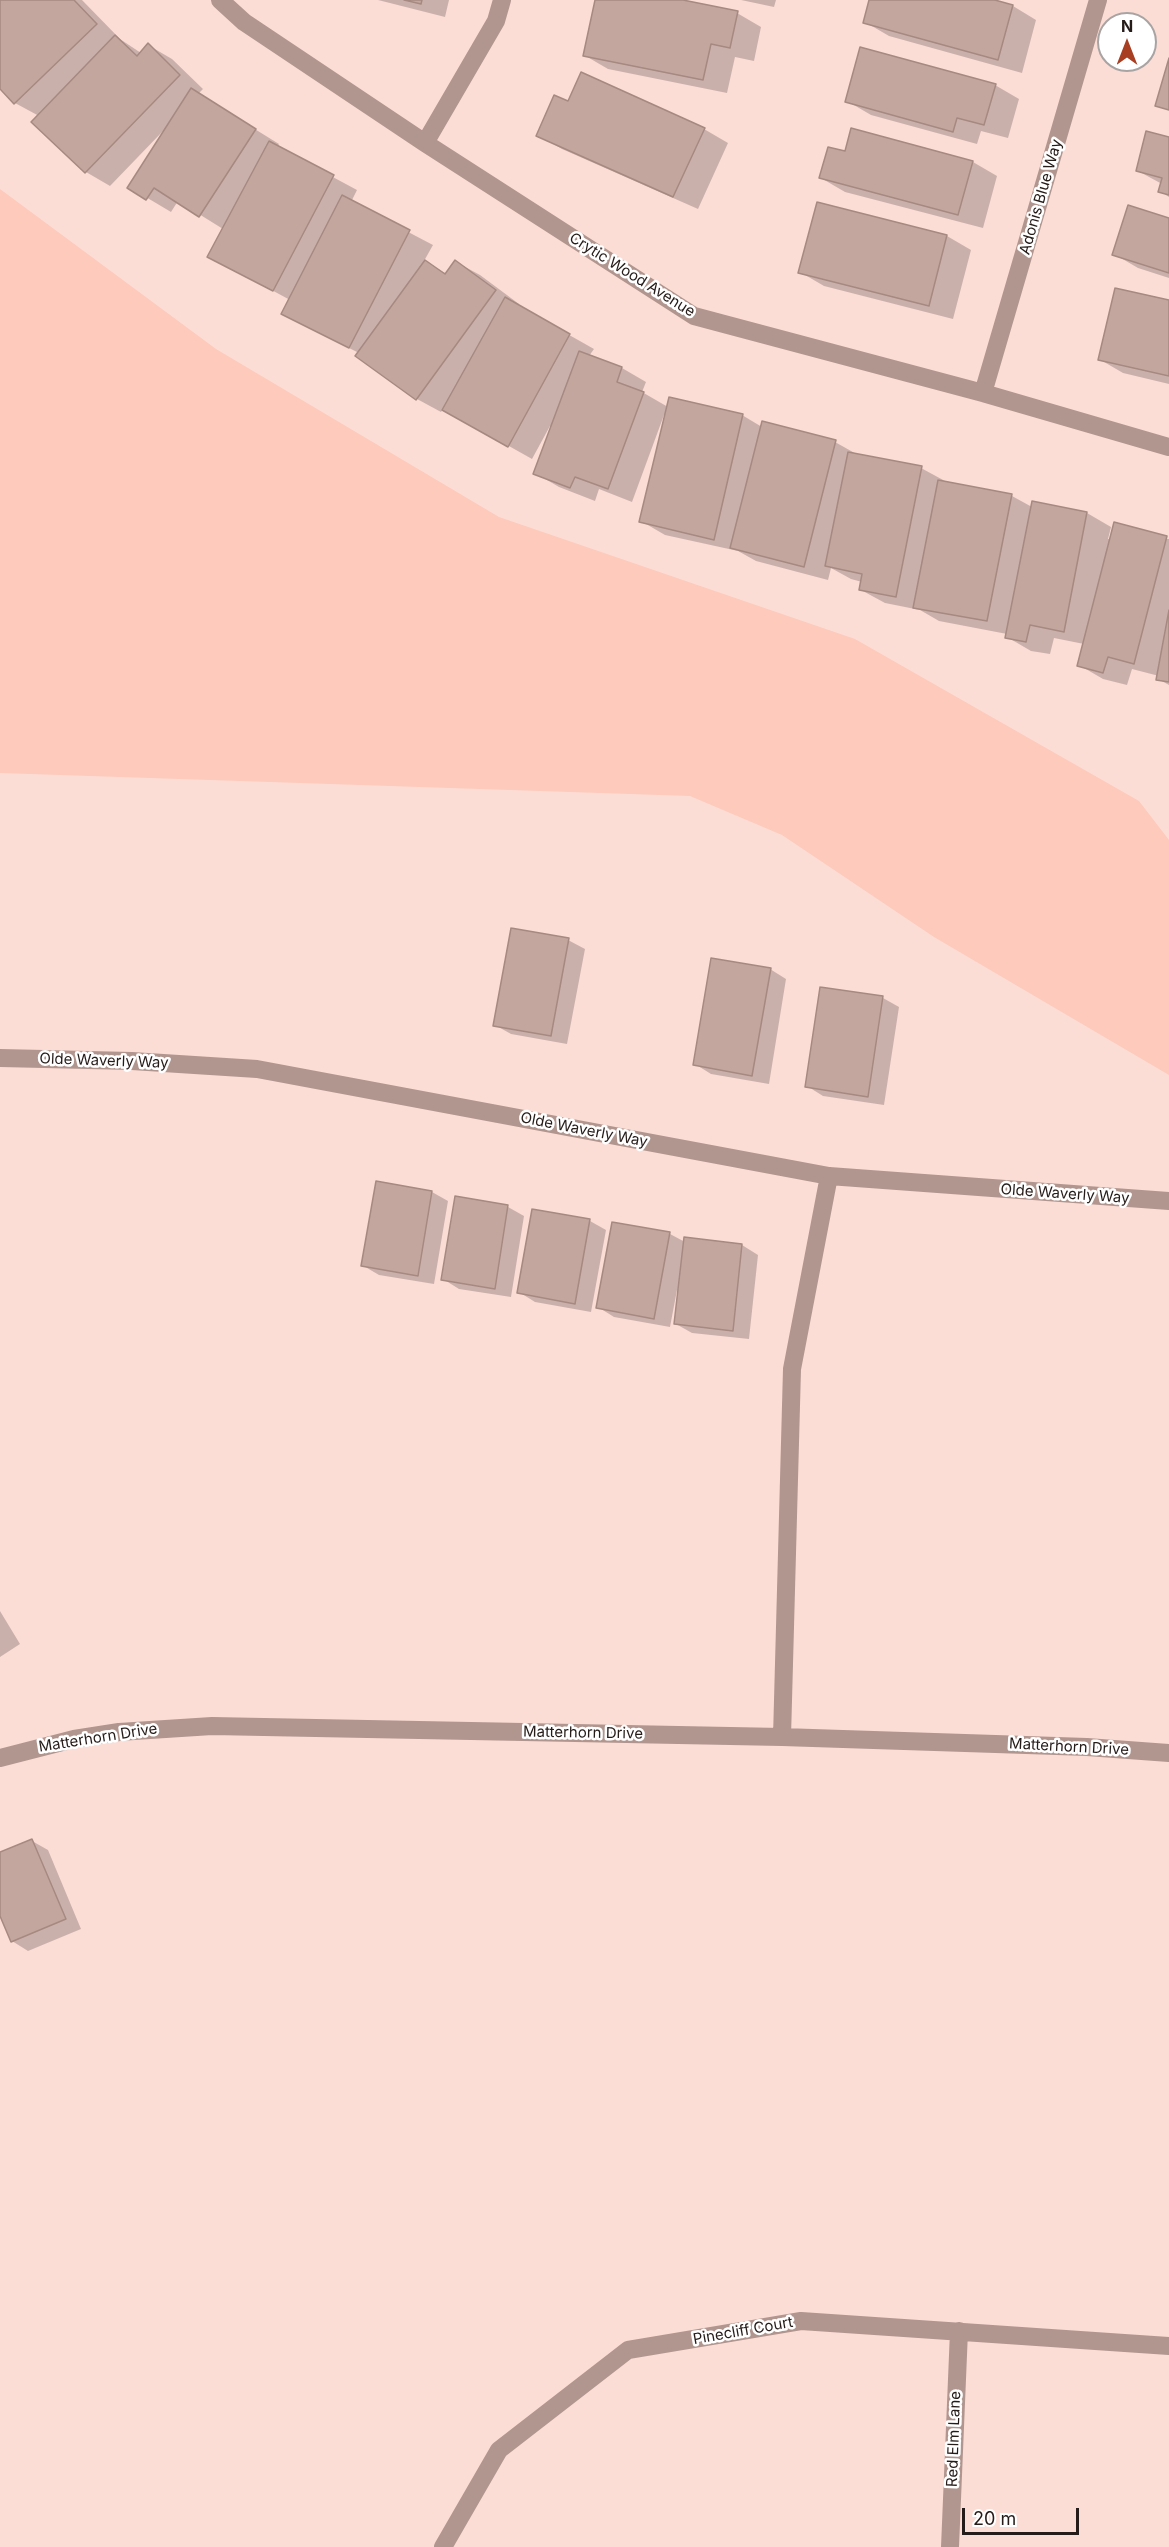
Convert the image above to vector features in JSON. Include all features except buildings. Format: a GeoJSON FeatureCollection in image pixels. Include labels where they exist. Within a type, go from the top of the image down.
{"type":"FeatureCollection","features":[{"type":"Feature","properties":{"kind":"street","name":"Crytic Wood Avenue"},"geometry":{"type":"LineString","coordinates":[[220,0],[244,22],[425,143],[694,316],[983,393],[1169,447]]}},
{"type":"Feature","properties":{"kind":"street"},"geometry":{"type":"LineString","coordinates":[[425,143],[496,21],[502,0]]}},
{"type":"Feature","properties":{"kind":"street","name":"Adonis Blue Way"},"geometry":{"type":"LineString","coordinates":[[983,393],[1098,0]]}},
{"type":"Feature","properties":{"kind":"street","name":"Olde Waverly Way"},"geometry":{"type":"LineString","coordinates":[[0,1058],[132,1061],[257,1069],[830,1176],[1169,1201]]}},
{"type":"Feature","properties":{"kind":"street"},"geometry":{"type":"LineString","coordinates":[[782,1737],[792,1369],[830,1176]]}},
{"type":"Feature","properties":{"kind":"street","name":"Matterhorn Drive"},"geometry":{"type":"LineString","coordinates":[[0,1758],[74,1739],[119,1732],[212,1726],[782,1737],[1088,1747],[1169,1753]]}},
{"type":"Feature","properties":{"kind":"street","name":"Pinecliff Court"},"geometry":{"type":"LineString","coordinates":[[442,2547],[499,2450],[628,2350],[801,2321],[1169,2346]]}},
{"type":"Feature","properties":{"kind":"street","name":"Red Elm Lane"},"geometry":{"type":"LineString","coordinates":[[950,2547],[959,2331]]}},
{"type":"Feature","properties":{"kind":"shaded area"},"geometry":{"type":"Polygon","coordinates":[[[0,189],[216,349],[499,517],[855,639],[1139,801],[1169,840],[1169,1075],[934,937],[782,835],[690,796],[0,773],[0,189]]]}}]}
